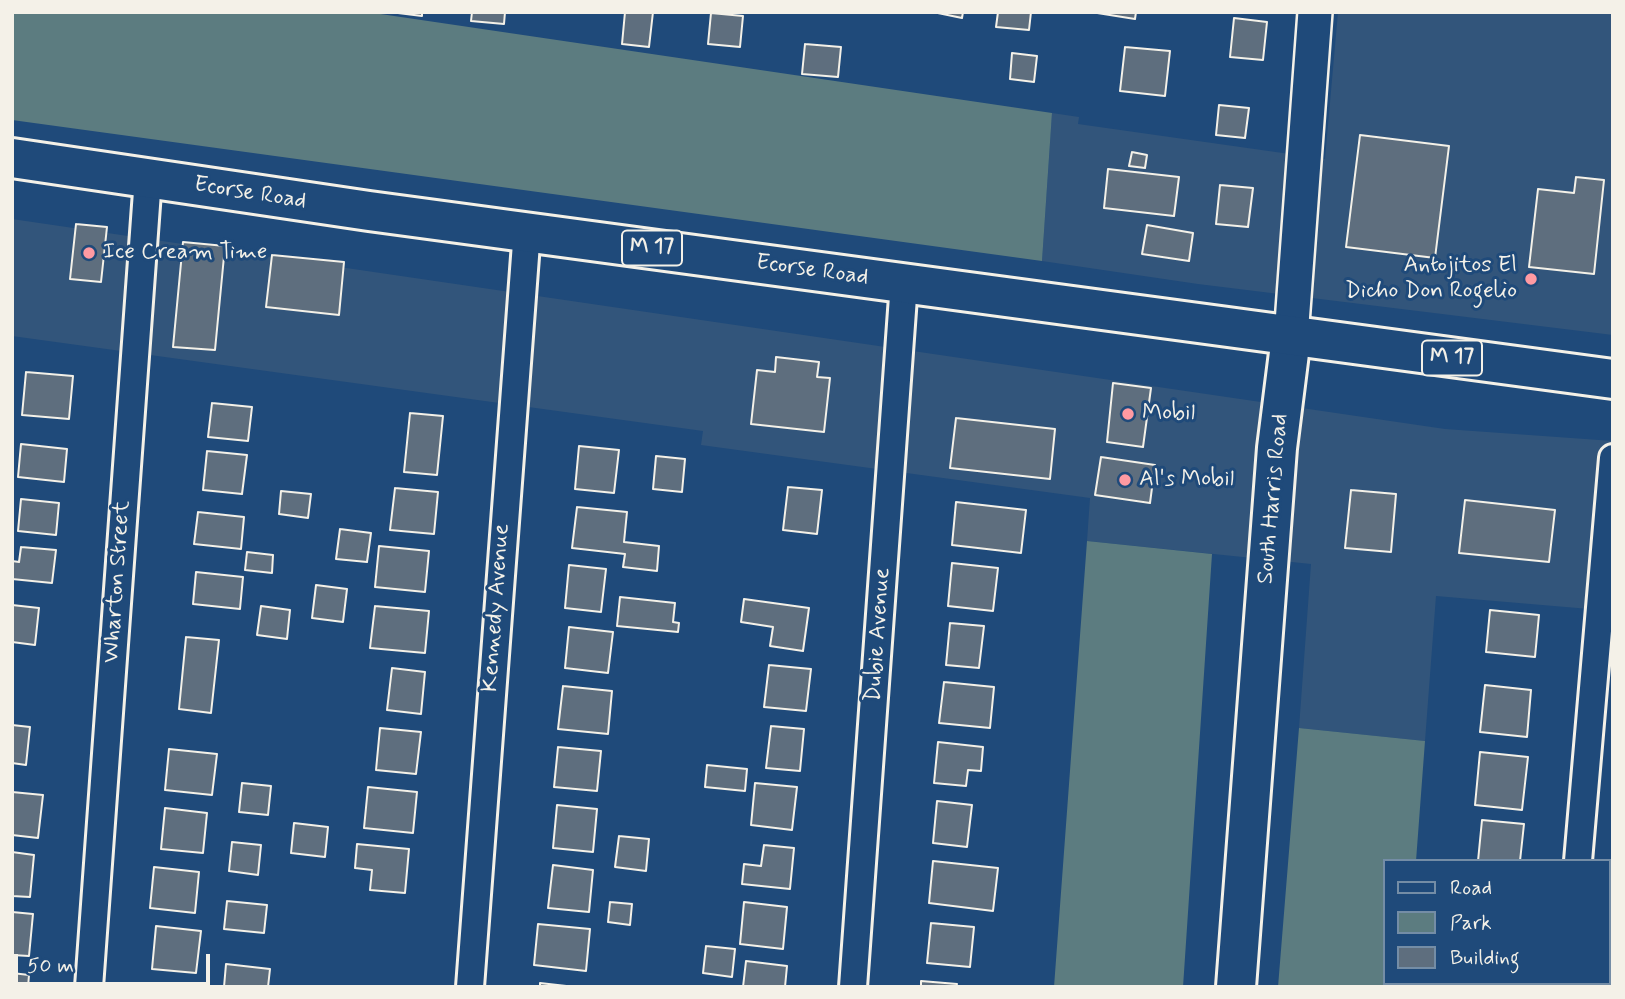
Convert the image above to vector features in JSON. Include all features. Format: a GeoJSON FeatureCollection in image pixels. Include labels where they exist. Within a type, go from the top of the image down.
{"type":"FeatureCollection","features":[{"type":"Feature","properties":{"kind":"main road","name":"Ecorse Road"},"geometry":{"type":"LineString","coordinates":[[12,158],[369,211],[527,230],[1291,337],[1613,379]]}},
{"type":"Feature","properties":{"kind":"main road","name":"South Harris Road"},"geometry":{"type":"LineString","coordinates":[[1236,987],[1277,448],[1291,337]]}},
{"type":"Feature","properties":{"kind":"street","name":"South Harris Road"},"geometry":{"type":"LineString","coordinates":[[1291,337],[1315,12]]}},
{"type":"Feature","properties":{"kind":"street","name":"Wharton Street"},"geometry":{"type":"LineString","coordinates":[[89,987],[148,178]]}},
{"type":"Feature","properties":{"kind":"street","name":"Kennedy Avenue"},"geometry":{"type":"LineString","coordinates":[[470,987],[527,230]]}},
{"type":"Feature","properties":{"kind":"street","name":"Dubie Avenue"},"geometry":{"type":"LineString","coordinates":[[853,987],[904,283]]}},
{"type":"Feature","properties":{"kind":"street"},"geometry":{"type":"LineString","coordinates":[[1577,859],[1613,458]]}},
{"type":"Feature","properties":{"kind":"shaded area"},"geometry":{"type":"Polygon","coordinates":[[[1338,12],[1613,12],[1613,335],[1198,284],[1042,261],[1052,113],[1079,117],[1078,124],[1325,159],[1338,12]]]}},
{"type":"Feature","properties":{"kind":"shaded area"},"geometry":{"type":"Polygon","coordinates":[[[12,219],[1445,429],[1613,441],[1613,611],[1436,596],[1425,741],[1299,728],[1311,564],[1087,541],[1090,498],[701,445],[703,431],[12,336],[12,219]]]}},
{"type":"Feature","properties":{"kind":"green space"},"geometry":{"type":"Polygon","coordinates":[[[12,12],[367,12],[1052,113],[1042,261],[12,120],[12,12]]]}},
{"type":"Feature","properties":{"kind":"green space"},"geometry":{"type":"Polygon","coordinates":[[[1087,541],[1212,554],[1183,987],[1054,987],[1087,541]]]}},
{"type":"Feature","properties":{"kind":"green space"},"geometry":{"type":"Polygon","coordinates":[[[1299,728],[1425,741],[1416,859],[1384,859],[1384,985],[1404,987],[1278,987],[1299,728]]]}},
{"type":"Feature","properties":{"kind":"building"},"geometry":{"type":"Polygon","coordinates":[[[390,12],[422,12],[422,16],[390,12]]]}},
{"type":"Feature","properties":{"kind":"building"},"geometry":{"type":"Polygon","coordinates":[[[472,12],[505,12],[504,24],[471,21],[472,12]]]}},
{"type":"Feature","properties":{"kind":"building"},"geometry":{"type":"Polygon","coordinates":[[[625,12],[653,12],[649,47],[622,44],[625,12]]]}},
{"type":"Feature","properties":{"kind":"building"},"geometry":{"type":"Polygon","coordinates":[[[933,12],[963,12],[962,18],[933,12]]]}},
{"type":"Feature","properties":{"kind":"building"},"geometry":{"type":"Polygon","coordinates":[[[998,12],[1031,12],[1029,30],[996,27],[998,12]]]}},
{"type":"Feature","properties":{"kind":"building"},"geometry":{"type":"Polygon","coordinates":[[[1091,12],[1136,12],[1135,19],[1091,12]]]}},
{"type":"Feature","properties":{"kind":"building"},"geometry":{"type":"Polygon","coordinates":[[[711,13],[743,16],[740,47],[708,44],[711,13]]]}},
{"type":"Feature","properties":{"kind":"building"},"geometry":{"type":"Polygon","coordinates":[[[1234,18],[1267,22],[1263,60],[1230,57],[1234,18]]]}},
{"type":"Feature","properties":{"kind":"building"},"geometry":{"type":"Polygon","coordinates":[[[805,44],[841,47],[838,77],[802,74],[805,44]]]}},
{"type":"Feature","properties":{"kind":"building"},"geometry":{"type":"Polygon","coordinates":[[[1125,47],[1170,51],[1165,96],[1120,91],[1125,47]]]}},
{"type":"Feature","properties":{"kind":"building"},"geometry":{"type":"Polygon","coordinates":[[[1012,53],[1037,56],[1034,82],[1010,79],[1012,53]]]}},
{"type":"Feature","properties":{"kind":"building"},"geometry":{"type":"Polygon","coordinates":[[[1219,105],[1249,108],[1245,138],[1216,135],[1219,105]]]}},
{"type":"Feature","properties":{"kind":"building"},"geometry":{"type":"Polygon","coordinates":[[[1360,135],[1449,146],[1435,258],[1346,247],[1360,135]]]}},
{"type":"Feature","properties":{"kind":"building"},"geometry":{"type":"Polygon","coordinates":[[[1132,152],[1147,155],[1145,168],[1129,166],[1132,152]]]}},
{"type":"Feature","properties":{"kind":"building"},"geometry":{"type":"Polygon","coordinates":[[[1108,169],[1179,177],[1174,216],[1104,208],[1108,169]]]}},
{"type":"Feature","properties":{"kind":"building"},"geometry":{"type":"Polygon","coordinates":[[[1576,177],[1604,180],[1594,274],[1529,267],[1538,189],[1574,193],[1576,177]]]}},
{"type":"Feature","properties":{"kind":"building"},"geometry":{"type":"Polygon","coordinates":[[[1220,185],[1253,188],[1248,227],[1216,224],[1220,185]]]}},
{"type":"Feature","properties":{"kind":"building","name":"Ice Cream Time"},"geometry":{"type":"Polygon","coordinates":[[[76,224],[107,227],[101,282],[70,279],[76,224]]]}},
{"type":"Feature","properties":{"kind":"building"},"geometry":{"type":"Polygon","coordinates":[[[1147,225],[1193,233],[1189,261],[1142,254],[1147,225]]]}},
{"type":"Feature","properties":{"kind":"building"},"geometry":{"type":"Polygon","coordinates":[[[183,242],[225,246],[215,350],[173,347],[183,242]]]}},
{"type":"Feature","properties":{"kind":"building"},"geometry":{"type":"Polygon","coordinates":[[[272,255],[344,262],[339,315],[266,307],[272,255]]]}},
{"type":"Feature","properties":{"kind":"building"},"geometry":{"type":"Polygon","coordinates":[[[776,357],[819,362],[817,377],[830,378],[824,432],[751,424],[757,370],[775,372],[776,357]]]}},
{"type":"Feature","properties":{"kind":"building"},"geometry":{"type":"Polygon","coordinates":[[[26,372],[73,376],[69,419],[22,415],[26,372]]]}},
{"type":"Feature","properties":{"kind":"building","name":"Mobil"},"geometry":{"type":"Polygon","coordinates":[[[1113,383],[1151,388],[1143,447],[1107,442],[1113,383]]]}},
{"type":"Feature","properties":{"kind":"building"},"geometry":{"type":"Polygon","coordinates":[[[212,403],[252,407],[248,441],[208,437],[212,403]]]}},
{"type":"Feature","properties":{"kind":"building"},"geometry":{"type":"Polygon","coordinates":[[[410,413],[443,416],[437,475],[404,472],[410,413]]]}},
{"type":"Feature","properties":{"kind":"building"},"geometry":{"type":"Polygon","coordinates":[[[956,418],[1055,429],[1050,479],[950,468],[956,418]]]}},
{"type":"Feature","properties":{"kind":"building"},"geometry":{"type":"Polygon","coordinates":[[[21,444],[67,449],[64,482],[18,477],[21,444]]]}},
{"type":"Feature","properties":{"kind":"building"},"geometry":{"type":"Polygon","coordinates":[[[579,446],[619,450],[614,493],[575,489],[579,446]]]}},
{"type":"Feature","properties":{"kind":"building"},"geometry":{"type":"Polygon","coordinates":[[[207,451],[247,455],[242,494],[203,490],[207,451]]]}},
{"type":"Feature","properties":{"kind":"building"},"geometry":{"type":"Polygon","coordinates":[[[656,456],[685,459],[682,492],[653,489],[656,456]]]}},
{"type":"Feature","properties":{"kind":"building","name":"Al's Mobil"},"geometry":{"type":"Polygon","coordinates":[[[1101,457],[1155,465],[1150,503],[1095,495],[1101,457]]]}},
{"type":"Feature","properties":{"kind":"building"},"geometry":{"type":"Polygon","coordinates":[[[788,487],[822,490],[817,534],[783,530],[788,487]]]}},
{"type":"Feature","properties":{"kind":"building"},"geometry":{"type":"Polygon","coordinates":[[[395,488],[438,492],[434,534],[390,530],[395,488]]]}},
{"type":"Feature","properties":{"kind":"building"},"geometry":{"type":"Polygon","coordinates":[[[1351,490],[1396,494],[1391,552],[1345,548],[1351,490]]]}},
{"type":"Feature","properties":{"kind":"building"},"geometry":{"type":"Polygon","coordinates":[[[281,491],[311,494],[308,518],[279,514],[281,491]]]}},
{"type":"Feature","properties":{"kind":"building"},"geometry":{"type":"Polygon","coordinates":[[[21,499],[59,503],[56,535],[18,531],[21,499]]]}},
{"type":"Feature","properties":{"kind":"building"},"geometry":{"type":"Polygon","coordinates":[[[1465,500],[1555,510],[1549,562],[1459,553],[1465,500]]]}},
{"type":"Feature","properties":{"kind":"building"},"geometry":{"type":"Polygon","coordinates":[[[956,502],[1026,510],[1021,553],[952,545],[956,502]]]}},
{"type":"Feature","properties":{"kind":"building"},"geometry":{"type":"Polygon","coordinates":[[[577,507],[627,512],[624,542],[659,546],[657,571],[623,567],[625,554],[572,548],[577,507]]]}},
{"type":"Feature","properties":{"kind":"building"},"geometry":{"type":"Polygon","coordinates":[[[198,512],[244,517],[241,549],[194,544],[198,512]]]}},
{"type":"Feature","properties":{"kind":"building"},"geometry":{"type":"Polygon","coordinates":[[[340,529],[371,533],[367,562],[336,559],[340,529]]]}},
{"type":"Feature","properties":{"kind":"building"},"geometry":{"type":"Polygon","coordinates":[[[379,546],[429,551],[425,592],[375,587],[379,546]]]}},
{"type":"Feature","properties":{"kind":"building"},"geometry":{"type":"Polygon","coordinates":[[[21,547],[56,550],[52,583],[12,579],[12,561],[19,562],[21,547]]]}},
{"type":"Feature","properties":{"kind":"building"},"geometry":{"type":"Polygon","coordinates":[[[247,552],[273,555],[272,573],[245,570],[247,552]]]}},
{"type":"Feature","properties":{"kind":"building"},"geometry":{"type":"Polygon","coordinates":[[[952,563],[998,568],[993,611],[948,606],[952,563]]]}},
{"type":"Feature","properties":{"kind":"building"},"geometry":{"type":"Polygon","coordinates":[[[569,565],[606,569],[601,612],[565,608],[569,565]]]}},
{"type":"Feature","properties":{"kind":"building"},"geometry":{"type":"Polygon","coordinates":[[[196,572],[243,577],[240,609],[193,604],[196,572]]]}},
{"type":"Feature","properties":{"kind":"building"},"geometry":{"type":"Polygon","coordinates":[[[316,585],[347,589],[343,622],[312,618],[316,585]]]}},
{"type":"Feature","properties":{"kind":"building"},"geometry":{"type":"Polygon","coordinates":[[[620,597],[675,603],[673,622],[679,623],[678,632],[617,626],[620,597]]]}},
{"type":"Feature","properties":{"kind":"building"},"geometry":{"type":"Polygon","coordinates":[[[744,599],[809,608],[803,651],[770,646],[773,627],[741,622],[744,599]]]}},
{"type":"Feature","properties":{"kind":"building"},"geometry":{"type":"Polygon","coordinates":[[[12,605],[39,608],[35,645],[12,642],[12,605]]]}},
{"type":"Feature","properties":{"kind":"building"},"geometry":{"type":"Polygon","coordinates":[[[261,606],[290,610],[287,639],[257,635],[261,606]]]}},
{"type":"Feature","properties":{"kind":"building"},"geometry":{"type":"Polygon","coordinates":[[[375,606],[429,611],[425,653],[370,648],[375,606]]]}},
{"type":"Feature","properties":{"kind":"building"},"geometry":{"type":"Polygon","coordinates":[[[1490,610],[1539,615],[1535,657],[1486,652],[1490,610]]]}},
{"type":"Feature","properties":{"kind":"building"},"geometry":{"type":"Polygon","coordinates":[[[950,623],[984,626],[979,668],[946,665],[950,623]]]}},
{"type":"Feature","properties":{"kind":"building"},"geometry":{"type":"Polygon","coordinates":[[[569,627],[613,632],[608,673],[565,668],[569,627]]]}},
{"type":"Feature","properties":{"kind":"building"},"geometry":{"type":"Polygon","coordinates":[[[186,637],[219,640],[211,713],[179,709],[186,637]]]}},
{"type":"Feature","properties":{"kind":"building"},"geometry":{"type":"Polygon","coordinates":[[[769,665],[811,669],[806,711],[764,707],[769,665]]]}},
{"type":"Feature","properties":{"kind":"building"},"geometry":{"type":"Polygon","coordinates":[[[392,668],[425,672],[421,714],[387,710],[392,668]]]}},
{"type":"Feature","properties":{"kind":"building"},"geometry":{"type":"Polygon","coordinates":[[[944,682],[994,687],[990,728],[939,723],[944,682]]]}},
{"type":"Feature","properties":{"kind":"building"},"geometry":{"type":"Polygon","coordinates":[[[1485,685],[1531,690],[1527,737],[1480,732],[1485,685]]]}},
{"type":"Feature","properties":{"kind":"building"},"geometry":{"type":"Polygon","coordinates":[[[563,686],[612,691],[608,734],[558,729],[563,686]]]}},
{"type":"Feature","properties":{"kind":"building"},"geometry":{"type":"Polygon","coordinates":[[[12,725],[30,727],[26,765],[12,763],[12,725]]]}},
{"type":"Feature","properties":{"kind":"building"},"geometry":{"type":"Polygon","coordinates":[[[771,726],[804,729],[800,771],[766,768],[771,726]]]}},
{"type":"Feature","properties":{"kind":"building"},"geometry":{"type":"Polygon","coordinates":[[[380,728],[421,732],[416,774],[376,770],[380,728]]]}},
{"type":"Feature","properties":{"kind":"building"},"geometry":{"type":"Polygon","coordinates":[[[938,742],[983,747],[981,771],[968,770],[966,786],[934,783],[938,742]]]}},
{"type":"Feature","properties":{"kind":"building"},"geometry":{"type":"Polygon","coordinates":[[[558,747],[601,751],[597,791],[554,787],[558,747]]]}},
{"type":"Feature","properties":{"kind":"building"},"geometry":{"type":"Polygon","coordinates":[[[169,749],[217,754],[212,795],[165,790],[169,749]]]}},
{"type":"Feature","properties":{"kind":"building"},"geometry":{"type":"Polygon","coordinates":[[[1480,752],[1528,757],[1522,810],[1475,805],[1480,752]]]}},
{"type":"Feature","properties":{"kind":"building"},"geometry":{"type":"Polygon","coordinates":[[[707,765],[747,769],[745,791],[705,787],[707,765]]]}},
{"type":"Feature","properties":{"kind":"building"},"geometry":{"type":"Polygon","coordinates":[[[242,783],[271,786],[268,815],[239,812],[242,783]]]}},
{"type":"Feature","properties":{"kind":"building"},"geometry":{"type":"Polygon","coordinates":[[[755,783],[797,787],[792,830],[751,825],[755,783]]]}},
{"type":"Feature","properties":{"kind":"building"},"geometry":{"type":"Polygon","coordinates":[[[368,787],[417,792],[413,833],[364,828],[368,787]]]}},
{"type":"Feature","properties":{"kind":"building"},"geometry":{"type":"Polygon","coordinates":[[[12,792],[43,795],[38,838],[12,835],[12,792]]]}},
{"type":"Feature","properties":{"kind":"building"},"geometry":{"type":"Polygon","coordinates":[[[937,801],[972,805],[967,847],[933,843],[937,801]]]}},
{"type":"Feature","properties":{"kind":"building"},"geometry":{"type":"Polygon","coordinates":[[[557,805],[597,809],[593,852],[553,848],[557,805]]]}},
{"type":"Feature","properties":{"kind":"building"},"geometry":{"type":"Polygon","coordinates":[[[165,808],[207,813],[203,853],[161,849],[165,808]]]}},
{"type":"Feature","properties":{"kind":"building"},"geometry":{"type":"Polygon","coordinates":[[[1482,820],[1524,824],[1520,859],[1478,859],[1482,820]]]}},
{"type":"Feature","properties":{"kind":"building"},"geometry":{"type":"Polygon","coordinates":[[[294,823],[328,827],[325,857],[291,853],[294,823]]]}},
{"type":"Feature","properties":{"kind":"building"},"geometry":{"type":"Polygon","coordinates":[[[619,836],[649,839],[646,871],[615,867],[619,836]]]}},
{"type":"Feature","properties":{"kind":"building"},"geometry":{"type":"Polygon","coordinates":[[[232,842],[261,845],[258,875],[229,871],[232,842]]]}},
{"type":"Feature","properties":{"kind":"building"},"geometry":{"type":"Polygon","coordinates":[[[357,844],[409,849],[405,893],[370,890],[372,870],[355,868],[357,844]]]}},
{"type":"Feature","properties":{"kind":"building"},"geometry":{"type":"Polygon","coordinates":[[[764,845],[794,848],[790,889],[742,884],[744,864],[761,866],[764,845]]]}},
{"type":"Feature","properties":{"kind":"building"},"geometry":{"type":"Polygon","coordinates":[[[12,852],[34,855],[30,897],[12,896],[12,852]]]}},
{"type":"Feature","properties":{"kind":"building"},"geometry":{"type":"Polygon","coordinates":[[[933,861],[998,868],[993,911],[929,903],[933,861]]]}},
{"type":"Feature","properties":{"kind":"building"},"geometry":{"type":"Polygon","coordinates":[[[553,865],[593,870],[589,912],[548,908],[553,865]]]}},
{"type":"Feature","properties":{"kind":"building"},"geometry":{"type":"Polygon","coordinates":[[[154,867],[199,872],[195,913],[150,908],[154,867]]]}},
{"type":"Feature","properties":{"kind":"building"},"geometry":{"type":"Polygon","coordinates":[[[227,901],[267,905],[264,933],[224,929],[227,901]]]}},
{"type":"Feature","properties":{"kind":"building"},"geometry":{"type":"Polygon","coordinates":[[[610,902],[632,904],[630,925],[608,922],[610,902]]]}},
{"type":"Feature","properties":{"kind":"building"},"geometry":{"type":"Polygon","coordinates":[[[744,902],[787,907],[783,949],[740,944],[744,902]]]}},
{"type":"Feature","properties":{"kind":"building"},"geometry":{"type":"Polygon","coordinates":[[[12,912],[33,914],[29,956],[12,955],[12,912]]]}},
{"type":"Feature","properties":{"kind":"building"},"geometry":{"type":"Polygon","coordinates":[[[931,923],[974,927],[970,967],[927,963],[931,923]]]}},
{"type":"Feature","properties":{"kind":"building"},"geometry":{"type":"Polygon","coordinates":[[[538,924],[590,929],[586,971],[534,965],[538,924]]]}},
{"type":"Feature","properties":{"kind":"building"},"geometry":{"type":"Polygon","coordinates":[[[156,926],[201,931],[196,973],[152,969],[156,926]]]}},
{"type":"Feature","properties":{"kind":"building"},"geometry":{"type":"Polygon","coordinates":[[[706,946],[735,949],[732,977],[703,973],[706,946]]]}},
{"type":"Feature","properties":{"kind":"building"},"geometry":{"type":"Polygon","coordinates":[[[746,961],[787,966],[785,987],[743,987],[746,961]]]}},
{"type":"Feature","properties":{"kind":"building"},"geometry":{"type":"Polygon","coordinates":[[[226,964],[270,969],[268,987],[224,987],[226,964]]]}},
{"type":"Feature","properties":{"kind":"building"},"geometry":{"type":"Polygon","coordinates":[[[12,973],[29,975],[28,987],[12,987],[12,973]]]}},
{"type":"Feature","properties":{"kind":"building"},"geometry":{"type":"Polygon","coordinates":[[[921,981],[957,984],[956,987],[921,987],[921,981]]]}},
{"type":"Feature","properties":{"kind":"building"},"geometry":{"type":"Polygon","coordinates":[[[540,983],[575,987],[540,987],[540,983]]]}},
{"type":"Feature","properties":{"kind":"building"},"geometry":{"type":"Polygon","coordinates":[[[1475,985],[1506,985],[1506,987],[1475,985]]]}},
{"type":"Feature","properties":{"kind":"place","name":"Ice Cream Time"},"geometry":{"type":"Point","coordinates":[89,253]}},
{"type":"Feature","properties":{"kind":"place","name":"Antojitos El Dicho Don Rogelio"},"geometry":{"type":"Point","coordinates":[1531,279]}},
{"type":"Feature","properties":{"kind":"place","name":"Mobil"},"geometry":{"type":"Point","coordinates":[1128,414]}},
{"type":"Feature","properties":{"kind":"place","name":"Al's Mobil"},"geometry":{"type":"Point","coordinates":[1125,480]}}]}
